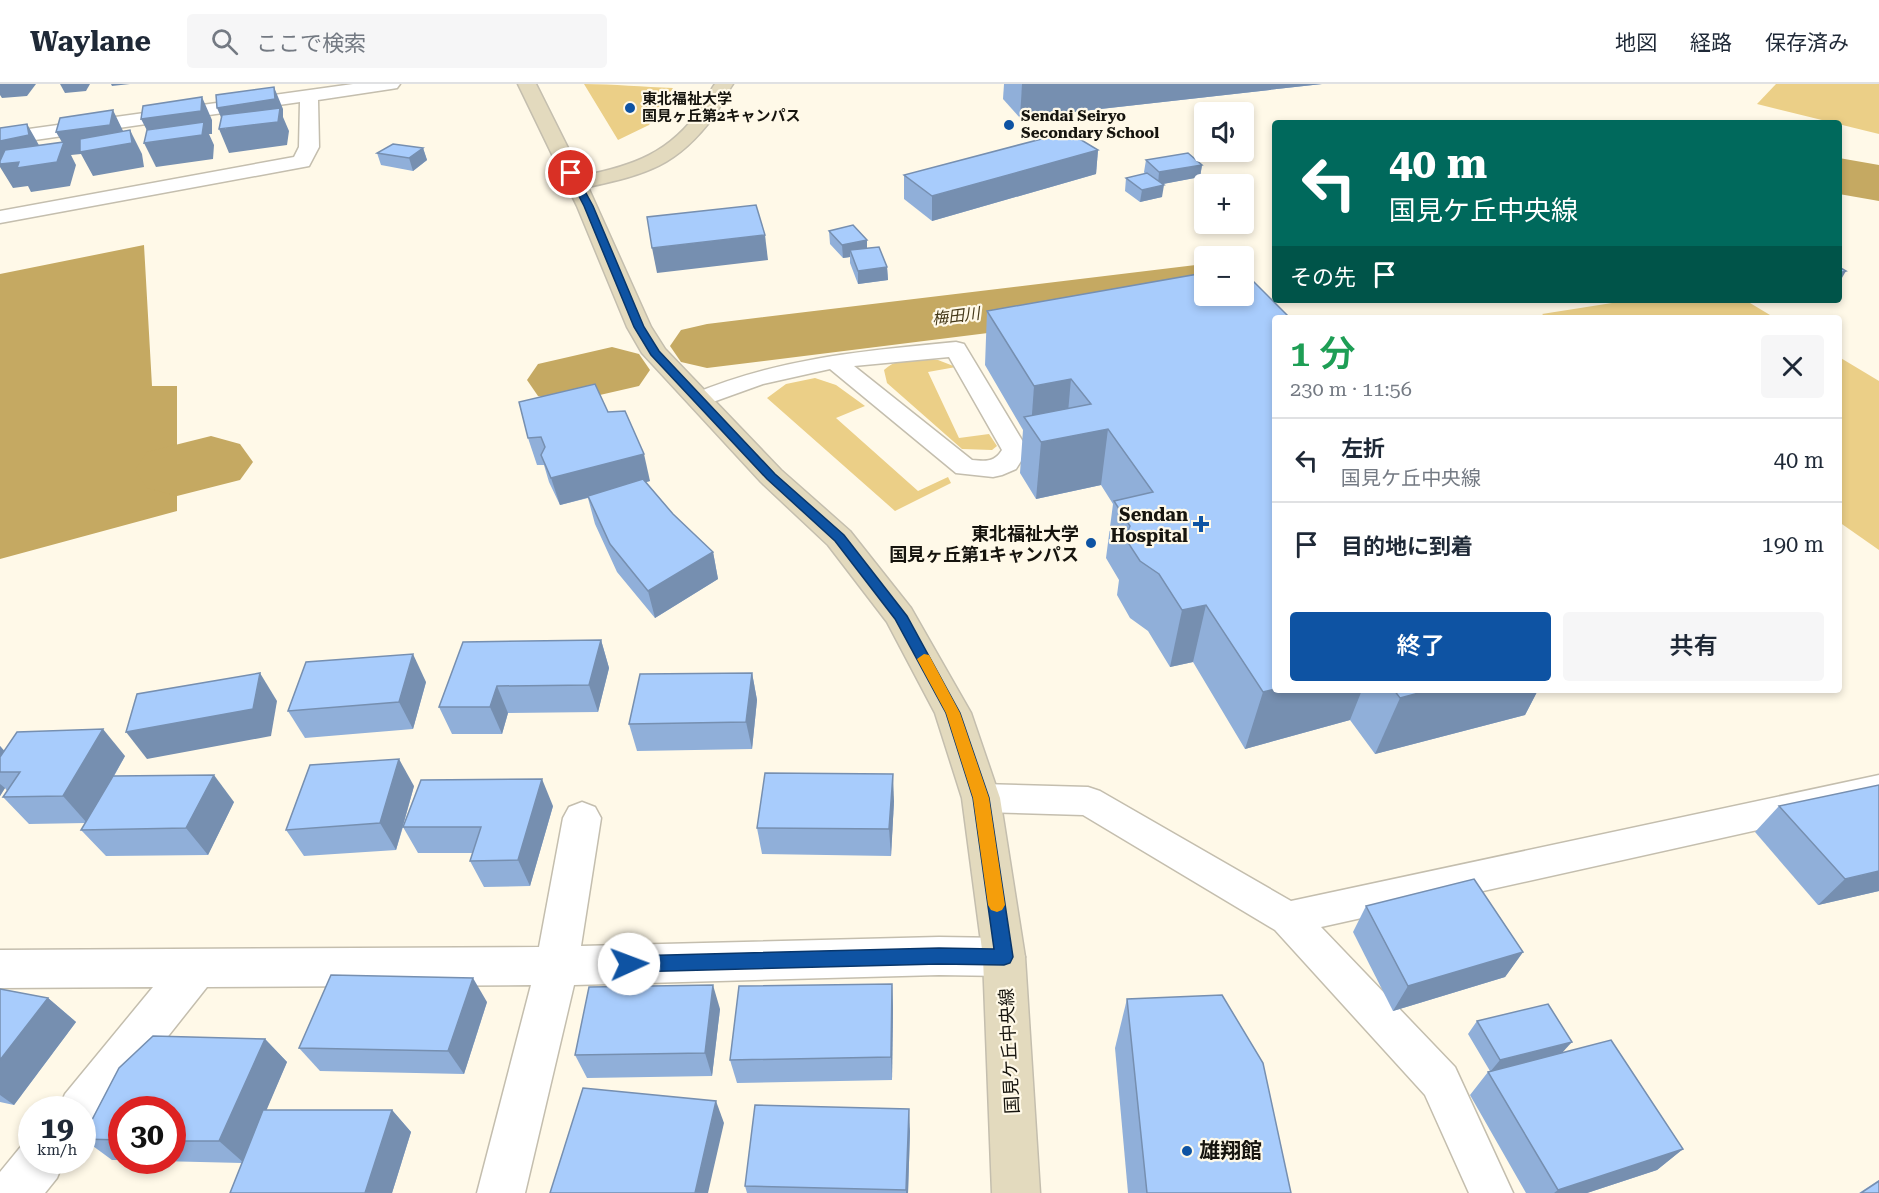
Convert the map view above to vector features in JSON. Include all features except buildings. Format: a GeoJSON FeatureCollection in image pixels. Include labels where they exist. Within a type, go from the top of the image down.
{"type":"FeatureCollection","features":[{"type":"Feature","properties":{"kind":"street"},"geometry":{"type":"LineString","coordinates":[[0,139],[391,84]]}},
{"type":"Feature","properties":{"kind":"street","name":"国見ケ丘中央線"},"geometry":{"type":"LineString","coordinates":[[527,84],[577,183],[639,327],[655,353],[771,476],[839,538],[900,616],[953,713],[981,798],[1004,957],[1017,1193]]}},
{"type":"Feature","properties":{"kind":"street"},"geometry":{"type":"LineString","coordinates":[[577,183],[614,175],[649,163],[676,149],[708,112],[718,90],[724,84]]}},
{"type":"Feature","properties":{"kind":"street"},"geometry":{"type":"LineString","coordinates":[[0,217],[302,162],[309,147],[309,95]]}},
{"type":"Feature","properties":{"kind":"street"},"geometry":{"type":"LineString","coordinates":[[501,1193],[557,966],[582,818]]}},
{"type":"Feature","properties":{"kind":"street"},"geometry":{"type":"LineString","coordinates":[[0,969],[557,966],[939,956],[1004,957]]}},
{"type":"Feature","properties":{"kind":"street"},"geometry":{"type":"LineString","coordinates":[[92,1096],[196,968]]}},
{"type":"Feature","properties":{"kind":"street"},"geometry":{"type":"LineString","coordinates":[[14,1193],[29,1174]]}},
{"type":"Feature","properties":{"kind":"lane"},"geometry":{"type":"LineString","coordinates":[[699,400],[733,385],[792,369],[834,361],[956,349],[1015,450],[1007,463],[993,469],[965,466],[834,361]]}},
{"type":"Feature","properties":{"kind":"lane"},"geometry":{"type":"LineString","coordinates":[[1288,918],[1879,789]]}},
{"type":"Feature","properties":{"kind":"lane"},"geometry":{"type":"LineString","coordinates":[[981,798],[1088,801],[1288,918],[1440,1081],[1491,1193]]}},
{"type":"Feature","properties":{"kind":"shaded area","name":"東北福祉大学 国見ヶ丘第2キャンパス"},"geometry":{"type":"Polygon","coordinates":[[[584,84],[673,88],[649,125],[618,140],[584,84]]]}},
{"type":"Feature","properties":{"kind":"shaded area"},"geometry":{"type":"Polygon","coordinates":[[[1776,84],[1879,84],[1879,134],[1842,125],[1842,120],[1822,120],[1757,104],[1776,84]]]}},
{"type":"Feature","properties":{"kind":"shaded area"},"geometry":{"type":"Polygon","coordinates":[[[144,245],[152,386],[177,386],[177,511],[0,559],[0,274],[144,245]]]}},
{"type":"Feature","properties":{"kind":"shaded area"},"geometry":{"type":"Polygon","coordinates":[[[1612,303],[1750,303],[1770,315],[1543,315],[1612,303]]]}},
{"type":"Feature","properties":{"kind":"shaded area"},"geometry":{"type":"Polygon","coordinates":[[[917,358],[938,360],[956,367],[928,372],[959,438],[989,434],[997,446],[992,450],[962,449],[887,383],[884,370],[903,360],[917,358]]]}},
{"type":"Feature","properties":{"kind":"shaded area"},"geometry":{"type":"Polygon","coordinates":[[[1842,359],[1879,381],[1879,550],[1842,524],[1842,359]]]}},
{"type":"Feature","properties":{"kind":"shaded area"},"geometry":{"type":"Polygon","coordinates":[[[815,378],[836,385],[865,406],[836,418],[918,491],[948,477],[951,483],[895,511],[767,398],[786,384],[815,378]]]}},
{"type":"Feature","properties":{"kind":"waterway","name":"梅田川"},"geometry":{"type":"LineString","coordinates":[[1842,177],[1879,183]]}},
{"type":"Feature","properties":{"kind":"waterway","name":"梅田川"},"geometry":{"type":"LineString","coordinates":[[707,346],[1194,286]]}},
{"type":"Feature","properties":{"kind":"waterway","name":"梅田川"},"geometry":{"type":"LineString","coordinates":[[565,380],[612,370]]}},
{"type":"Feature","properties":{"kind":"waterway","name":"梅田川"},"geometry":{"type":"LineString","coordinates":[[177,470],[211,462]]}},
{"type":"Feature","properties":{"kind":"slow traffic"},"geometry":{"type":"LineString","coordinates":[[924,659],[953,713],[981,798],[997,905]]}},
{"type":"Feature","properties":{"kind":"place","name":"東北福祉大学 国見ヶ丘第2キャンパス"},"geometry":{"type":"Point","coordinates":[630,108]}},
{"type":"Feature","properties":{"kind":"place","name":"Sendai Seiryo Secondary School"},"geometry":{"type":"Point","coordinates":[1009,125]}},
{"type":"Feature","properties":{"kind":"place","name":"Sendan Hospital"},"geometry":{"type":"Point","coordinates":[1201,524]}},
{"type":"Feature","properties":{"kind":"place","name":"東北福祉大学 国見ヶ丘第1キャンパス"},"geometry":{"type":"Point","coordinates":[1091,543]}},
{"type":"Feature","properties":{"kind":"place","name":"雄翔館"},"geometry":{"type":"Point","coordinates":[1187,1151]}},
{"type":"Feature","properties":{"kind":"route"},"geometry":{"type":"LineString","coordinates":[[571,173],[588,206],[639,327],[655,353],[771,476],[839,538],[900,616],[953,713],[981,798],[1004,957],[939,956],[629,964]]}}]}
